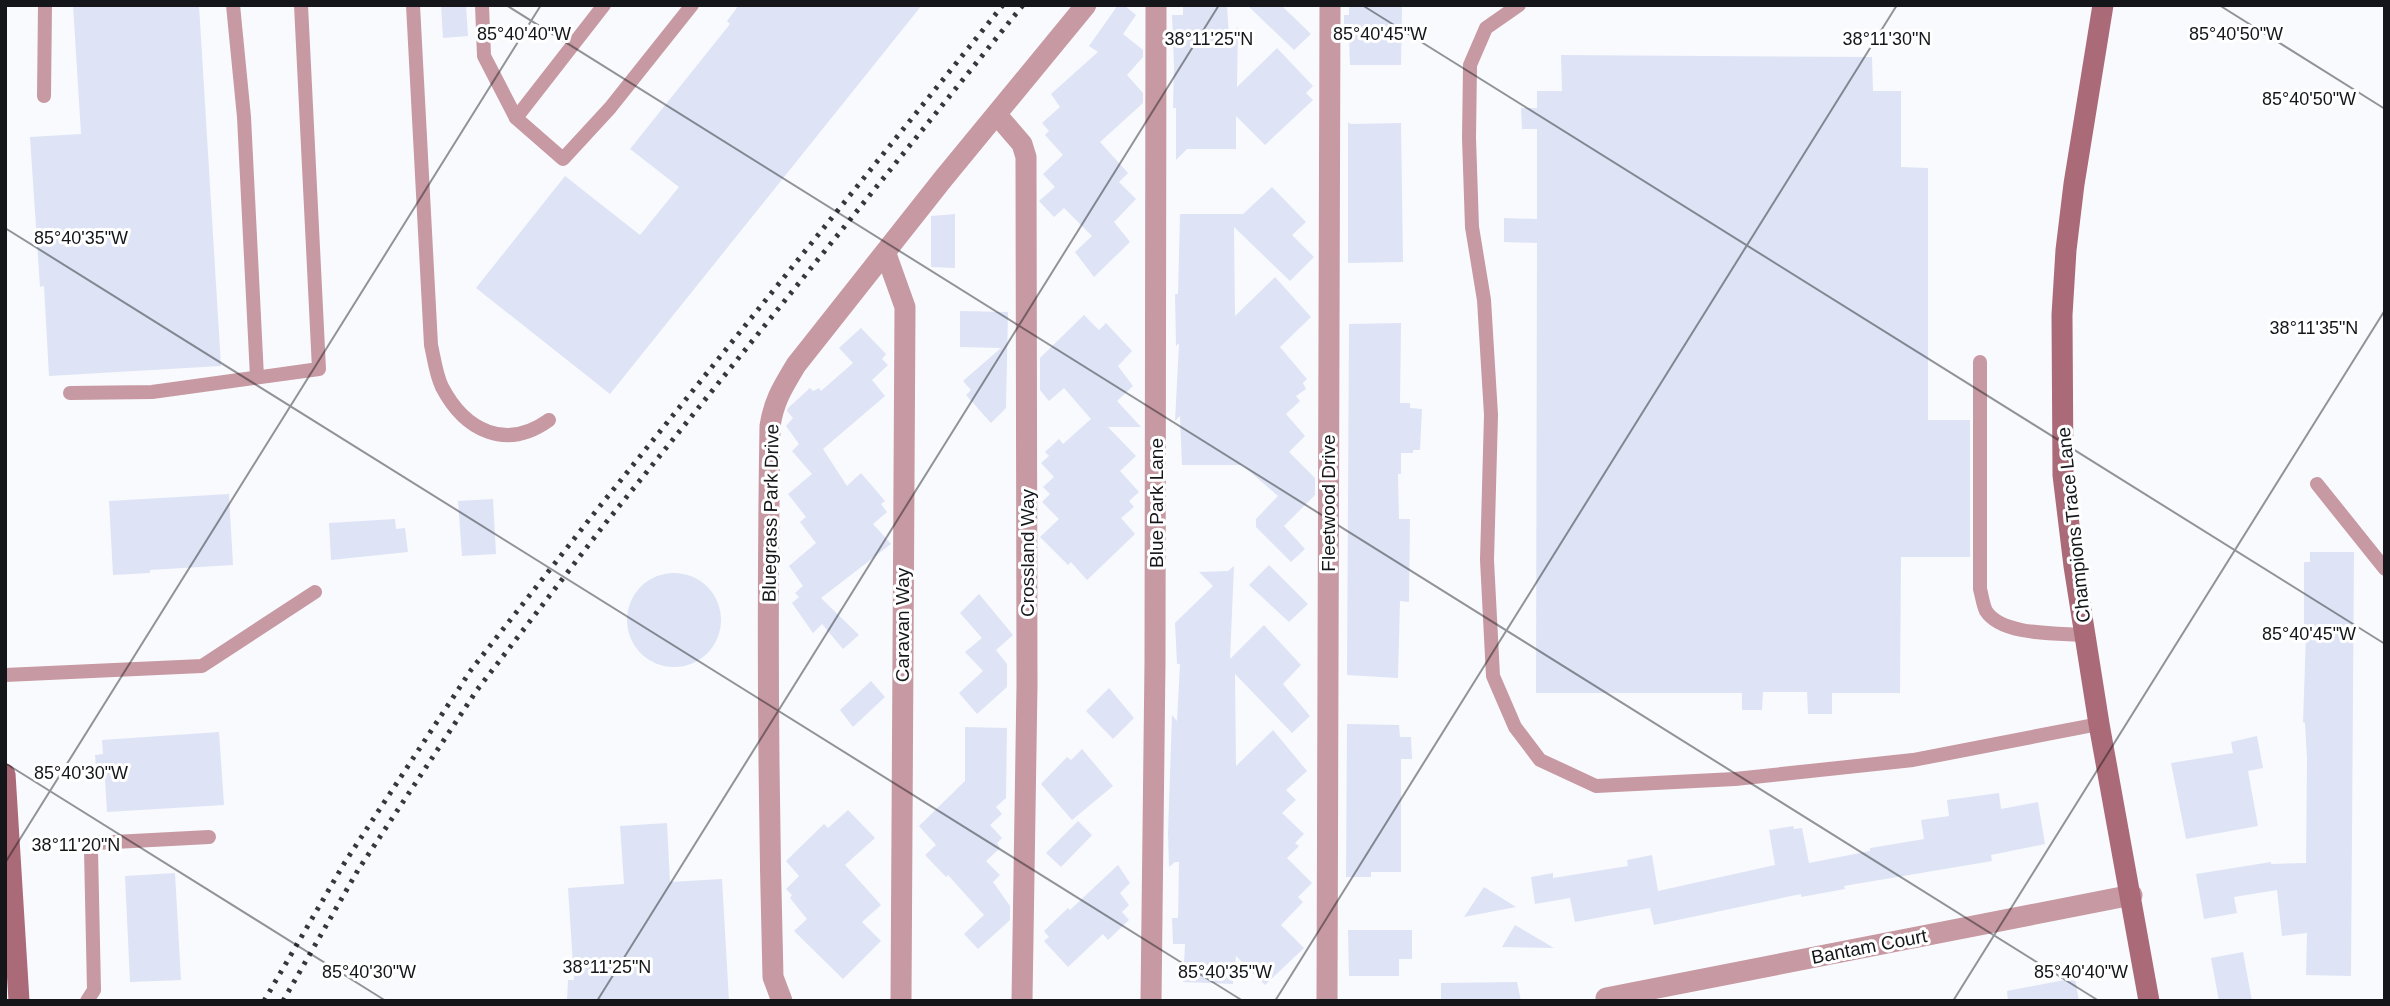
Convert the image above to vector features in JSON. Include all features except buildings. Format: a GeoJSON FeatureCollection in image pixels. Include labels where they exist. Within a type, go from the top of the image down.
{"type":"FeatureCollection","features":[{"type":"Feature","properties":{"kind":"street","name":"Bluegrass Park Drive"},"geometry":{"type":"LineString","coordinates":[[782,1001],[773,977],[768,806],[770,426],[776,397],[796,365],[1086,5]]}},
{"type":"Feature","properties":{"kind":"street","name":"Blue Park Lane"},"geometry":{"type":"LineString","coordinates":[[1151,1001],[1156,662],[1156,5]]}},
{"type":"Feature","properties":{"kind":"street","name":"Fleetwood Drive"},"geometry":{"type":"LineString","coordinates":[[1327,1001],[1330,5]]}},
{"type":"Feature","properties":{"kind":"street","name":"Champions Trace Lane"},"geometry":{"type":"LineString","coordinates":[[2103,5],[2066,250],[2062,315],[2063,475],[2084,635],[2149,1001]]}},
{"type":"Feature","properties":{"kind":"street","name":"Crossland Way"},"geometry":{"type":"LineString","coordinates":[[997,115],[1022,144],[1026,157],[1027,685],[1022,1001]]}},
{"type":"Feature","properties":{"kind":"street","name":"Caravan Way"},"geometry":{"type":"LineString","coordinates":[[886,254],[905,307],[901,1001]]}},
{"type":"Feature","properties":{"kind":"street"},"geometry":{"type":"LineString","coordinates":[[5,774],[19,1001]]}},
{"type":"Feature","properties":{"kind":"street","name":"Bantam Court"},"geometry":{"type":"LineString","coordinates":[[1606,998],[2132,895]]}},
{"type":"Feature","properties":{"kind":"lane"},"geometry":{"type":"LineString","coordinates":[[44,96],[45,5]]}},
{"type":"Feature","properties":{"kind":"lane"},"geometry":{"type":"LineString","coordinates":[[233,5],[244,117],[257,377]]}},
{"type":"Feature","properties":{"kind":"lane"},"geometry":{"type":"LineString","coordinates":[[70,393],[152,392],[319,369],[301,5]]}},
{"type":"Feature","properties":{"kind":"lane"},"geometry":{"type":"LineString","coordinates":[[413,5],[431,345],[441,386],[464,419],[493,435],[516,434],[539,428],[549,420]]}},
{"type":"Feature","properties":{"kind":"lane"},"geometry":{"type":"LineString","coordinates":[[482,5],[484,55],[516,118],[563,159],[610,108],[692,5]]}},
{"type":"Feature","properties":{"kind":"lane"},"geometry":{"type":"LineString","coordinates":[[516,118],[604,5]]}},
{"type":"Feature","properties":{"kind":"lane"},"geometry":{"type":"LineString","coordinates":[[1519,5],[1486,28],[1470,65],[1469,138],[1472,227],[1484,300],[1492,415],[1488,559],[1493,676],[1516,727],[1540,760],[1595,786],[1735,779],[1913,760],[2099,724]]}},
{"type":"Feature","properties":{"kind":"lane"},"geometry":{"type":"LineString","coordinates":[[1980,362],[1980,589],[1986,611],[2000,624],[2016,629],[2084,635]]}},
{"type":"Feature","properties":{"kind":"lane"},"geometry":{"type":"LineString","coordinates":[[2318,484],[2385,569]]}},
{"type":"Feature","properties":{"kind":"lane"},"geometry":{"type":"LineString","coordinates":[[5,675],[202,666],[315,592]]}},
{"type":"Feature","properties":{"kind":"lane"},"geometry":{"type":"LineString","coordinates":[[86,1001],[94,990],[91,850],[95,843],[209,837]]}},
{"type":"Feature","properties":{"kind":"railway"},"geometry":{"type":"LineString","coordinates":[[264,1001],[345,862],[471,670],[1003,5]]}},
{"type":"Feature","properties":{"kind":"railway"},"geometry":{"type":"LineString","coordinates":[[283,1001],[358,870],[477,690],[604,525],[1023,5]]}}]}
